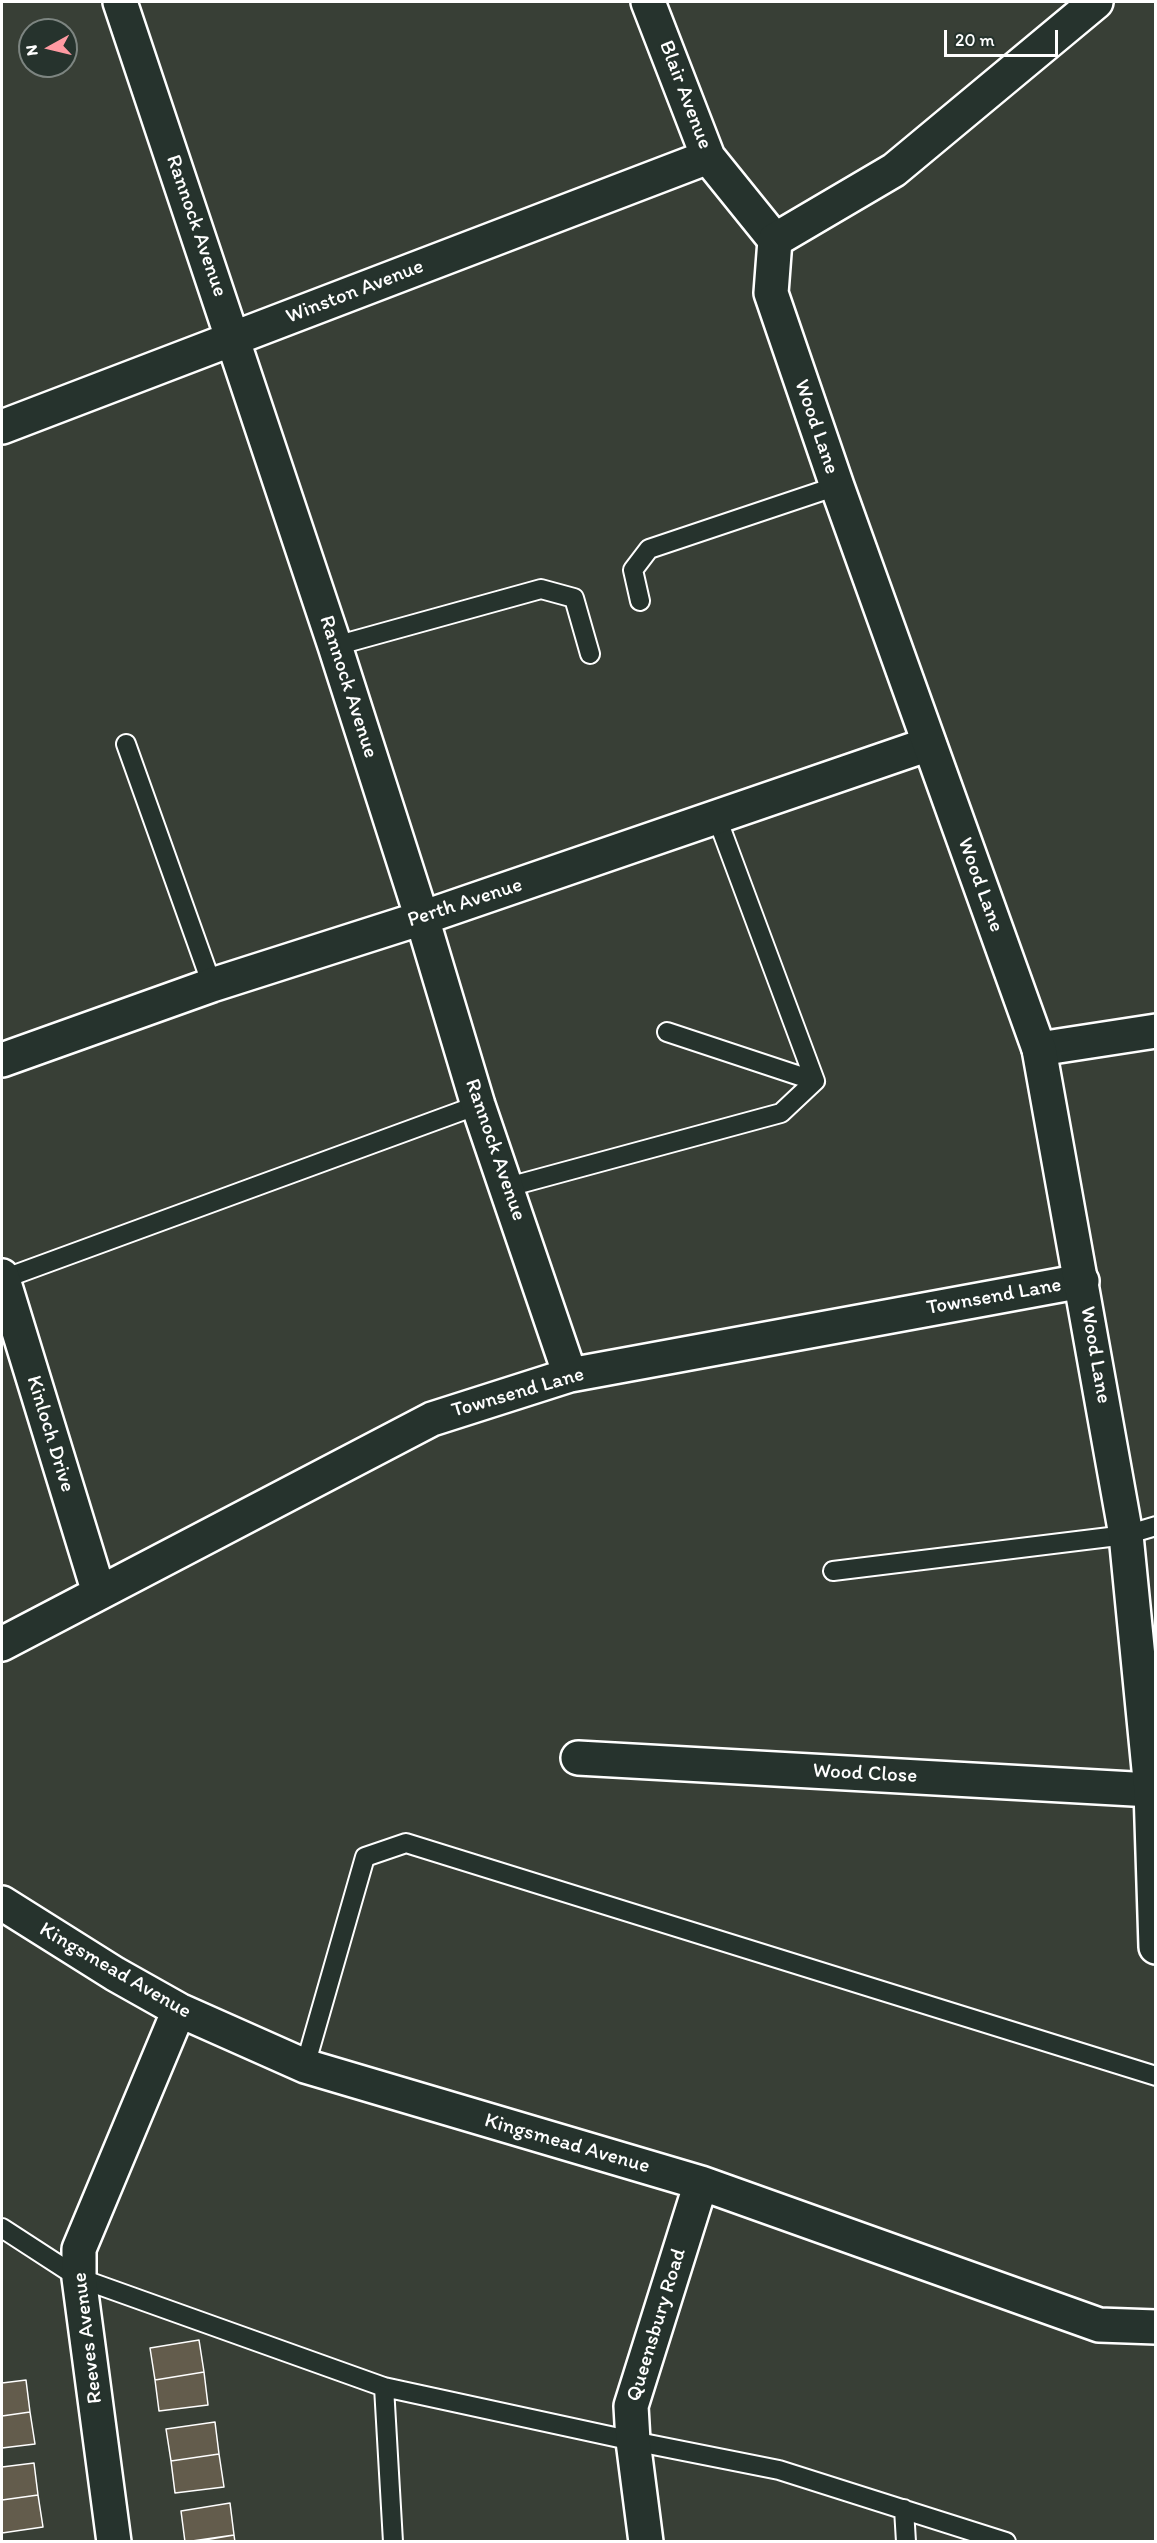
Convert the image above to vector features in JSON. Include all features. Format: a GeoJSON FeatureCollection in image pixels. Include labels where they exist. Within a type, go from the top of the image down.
{"type":"FeatureCollection","features":[{"type":"Feature","properties":{"kind":"street","name":"Rannock Avenue"},"geometry":{"type":"LineString","coordinates":[[120,2],[335,646],[422,918],[478,1105],[508,1187],[570,1375]]}},
{"type":"Feature","properties":{"kind":"street","name":"Blair Avenue"},"geometry":{"type":"LineString","coordinates":[[648,2],[708,157],[775,240]]}},
{"type":"Feature","properties":{"kind":"street"},"geometry":{"type":"LineString","coordinates":[[775,240],[894,170],[1096,2]]}},
{"type":"Feature","properties":{"kind":"street","name":"Winston Avenue"},"geometry":{"type":"LineString","coordinates":[[2,427],[708,157]]}},
{"type":"Feature","properties":{"kind":"street","name":"Wood Lane"},"geometry":{"type":"LineString","coordinates":[[775,240],[771,293],[837,486],[1040,1049],[1082,1281],[1141,1530],[1155,1947]]}},
{"type":"Feature","properties":{"kind":"street","name":"Perth Avenue"},"geometry":{"type":"LineString","coordinates":[[2,1060],[212,985],[422,918],[929,744]]}},
{"type":"Feature","properties":{"kind":"street"},"geometry":{"type":"LineString","coordinates":[[1040,1049],[1155,1031]]}},
{"type":"Feature","properties":{"kind":"street","name":"Kinloch Drive"},"geometry":{"type":"LineString","coordinates":[[2,1277],[99,1593]]}},
{"type":"Feature","properties":{"kind":"street","name":"Townsend Lane"},"geometry":{"type":"LineString","coordinates":[[2,1644],[432,1419],[570,1375],[1082,1281]]}},
{"type":"Feature","properties":{"kind":"street","name":"Wood Close"},"geometry":{"type":"LineString","coordinates":[[579,1758],[1151,1790]]}},
{"type":"Feature","properties":{"kind":"street","name":"Kingsmead Avenue"},"geometry":{"type":"LineString","coordinates":[[2,1903],[115,1974],[179,2010],[305,2066],[701,2183],[1099,2325],[1155,2327]]}},
{"type":"Feature","properties":{"kind":"street","name":"Reeves Avenue"},"geometry":{"type":"LineString","coordinates":[[114,2541],[79,2278],[79,2249],[179,2010]]}},
{"type":"Feature","properties":{"kind":"street","name":"Queensbury Road"},"geometry":{"type":"LineString","coordinates":[[646,2541],[633,2441],[631,2406],[701,2183]]}},
{"type":"Feature","properties":{"kind":"lane"},"geometry":{"type":"LineString","coordinates":[[639,601],[633,570],[650,549],[837,486]]}},
{"type":"Feature","properties":{"kind":"lane"},"geometry":{"type":"LineString","coordinates":[[335,646],[541,589],[574,598],[590,654]]}},
{"type":"Feature","properties":{"kind":"lane"},"geometry":{"type":"LineString","coordinates":[[126,744],[212,985]]}},
{"type":"Feature","properties":{"kind":"lane"},"geometry":{"type":"LineString","coordinates":[[717,818],[814,1081]]}},
{"type":"Feature","properties":{"kind":"lane"},"geometry":{"type":"LineString","coordinates":[[667,1032],[814,1081]]}},
{"type":"Feature","properties":{"kind":"lane"},"geometry":{"type":"LineString","coordinates":[[508,1187],[781,1113],[814,1081]]}},
{"type":"Feature","properties":{"kind":"lane"},"geometry":{"type":"LineString","coordinates":[[2,1277],[478,1105]]}},
{"type":"Feature","properties":{"kind":"lane"},"geometry":{"type":"LineString","coordinates":[[833,1571],[1141,1530]]}},
{"type":"Feature","properties":{"kind":"lane"},"geometry":{"type":"LineString","coordinates":[[305,2066],[365,1857],[406,1843],[1155,2076]]}},
{"type":"Feature","properties":{"kind":"lane"},"geometry":{"type":"LineString","coordinates":[[2,2228],[79,2278],[384,2387],[779,2470],[1006,2541]]}},
{"type":"Feature","properties":{"kind":"lane"},"geometry":{"type":"LineString","coordinates":[[384,2387],[393,2541]]}},
{"type":"Feature","properties":{"kind":"lane"},"geometry":{"type":"LineString","coordinates":[[904,2509],[906,2541]]}},
{"type":"Feature","properties":{"kind":"building"},"geometry":{"type":"Polygon","coordinates":[[[199,2340],[204,2372],[155,2380],[150,2348],[199,2340]]]}},
{"type":"Feature","properties":{"kind":"building"},"geometry":{"type":"Polygon","coordinates":[[[204,2372],[208,2405],[159,2411],[155,2380],[204,2372]]]}},
{"type":"Feature","properties":{"kind":"building"},"geometry":{"type":"Polygon","coordinates":[[[26,2380],[30,2412],[2,2416],[2,2383],[26,2380]]]}},
{"type":"Feature","properties":{"kind":"building"},"geometry":{"type":"Polygon","coordinates":[[[30,2412],[35,2444],[2,2448],[2,2416],[30,2412]]]}},
{"type":"Feature","properties":{"kind":"building"},"geometry":{"type":"Polygon","coordinates":[[[215,2422],[219,2454],[171,2461],[166,2429],[215,2422]]]}},
{"type":"Feature","properties":{"kind":"building"},"geometry":{"type":"Polygon","coordinates":[[[219,2454],[224,2487],[175,2493],[171,2461],[219,2454]]]}},
{"type":"Feature","properties":{"kind":"building"},"geometry":{"type":"Polygon","coordinates":[[[34,2463],[38,2495],[2,2500],[2,2467],[34,2463]]]}},
{"type":"Feature","properties":{"kind":"building"},"geometry":{"type":"Polygon","coordinates":[[[38,2495],[43,2527],[2,2533],[2,2500],[38,2495]]]}},
{"type":"Feature","properties":{"kind":"building"},"geometry":{"type":"Polygon","coordinates":[[[230,2503],[234,2535],[185,2542],[181,2511],[230,2503]]]}},
{"type":"Feature","properties":{"kind":"building"},"geometry":{"type":"Polygon","coordinates":[[[234,2535],[235,2542],[193,2542],[234,2535]]]}}]}
